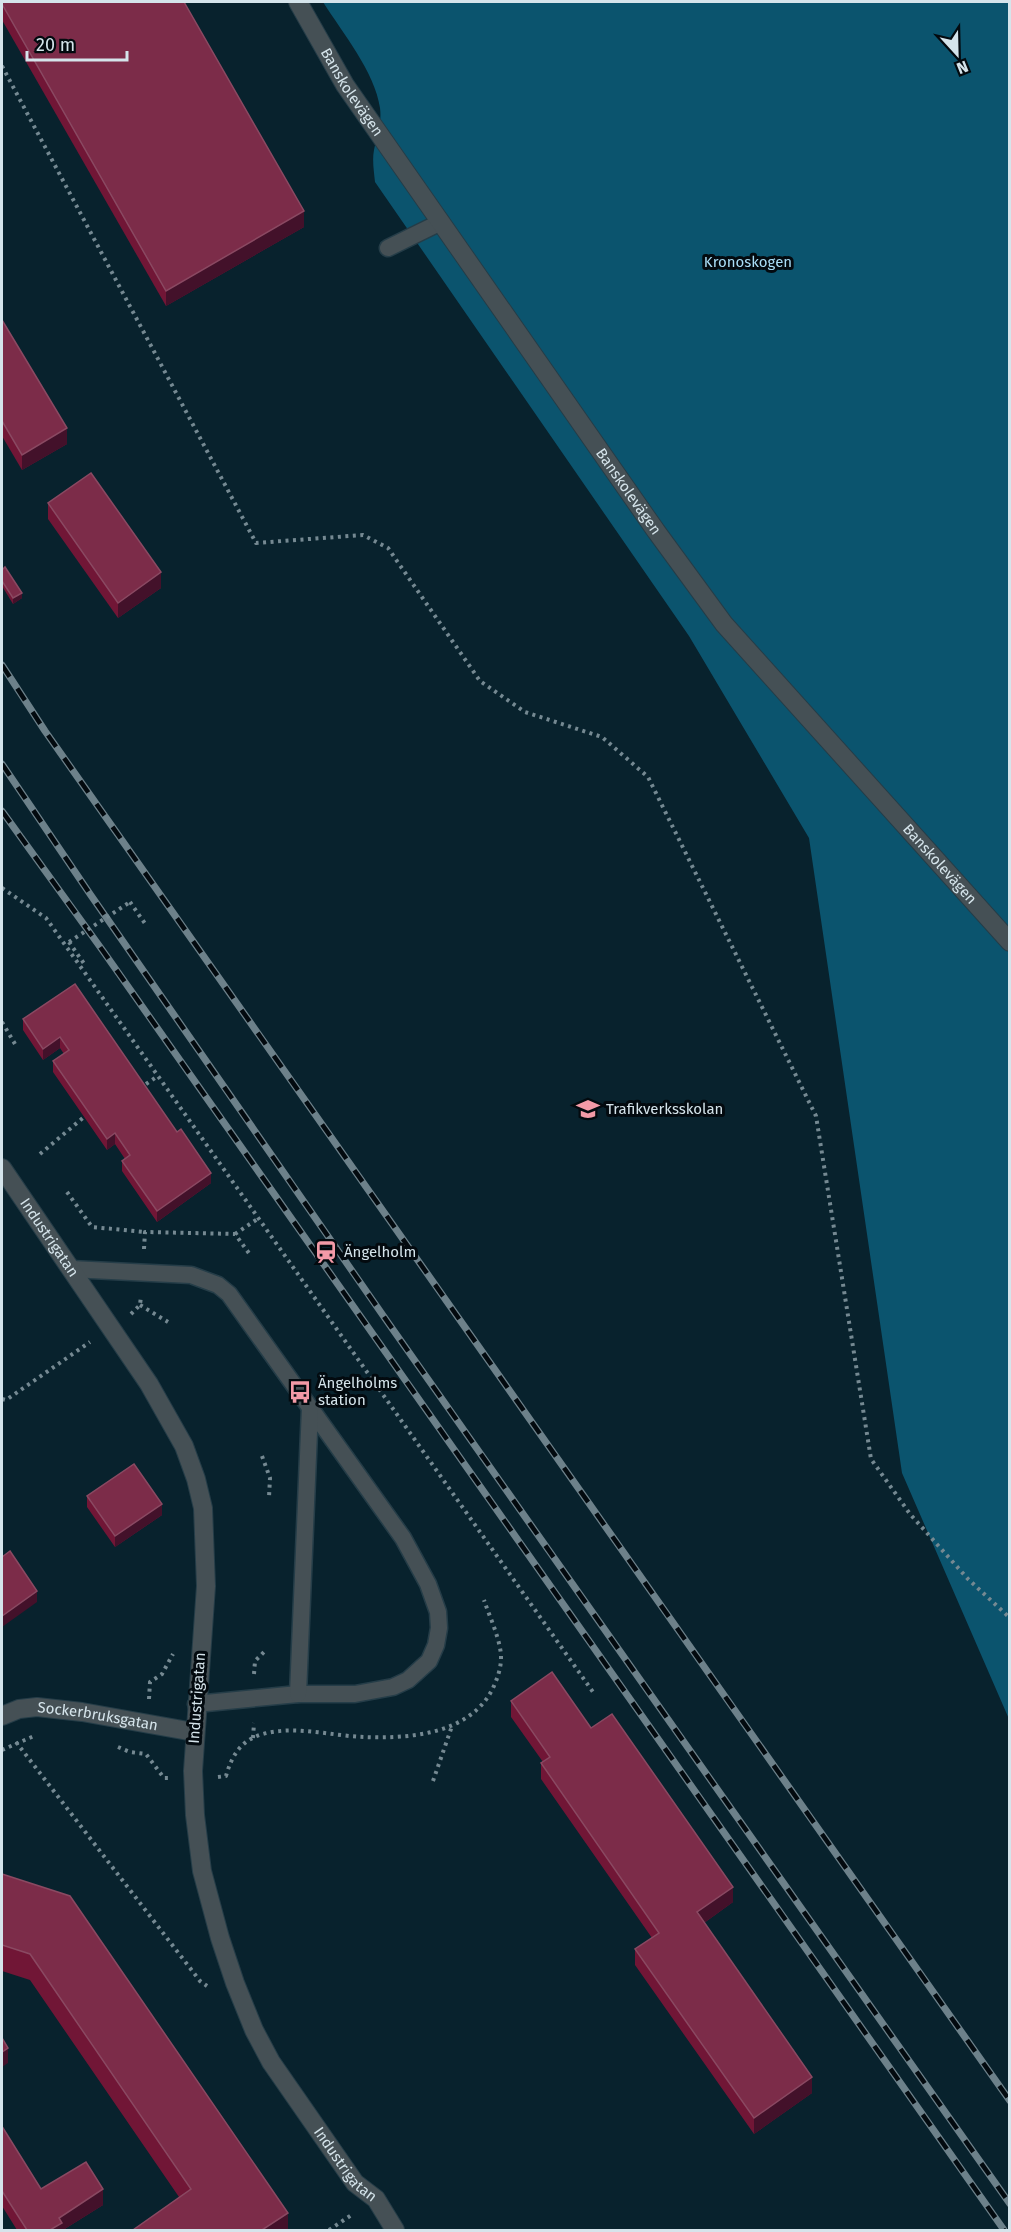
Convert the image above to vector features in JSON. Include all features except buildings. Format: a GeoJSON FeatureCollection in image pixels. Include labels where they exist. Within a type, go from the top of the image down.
{"type":"FeatureCollection","features":[{"type":"Feature","properties":{"kind":"street","name":"Banskolevägen"},"geometry":{"type":"LineString","coordinates":[[298,2],[345,85],[656,531],[724,624],[1010,942]]}},
{"type":"Feature","properties":{"kind":"street","name":"Industrigatan"},"geometry":{"type":"LineString","coordinates":[[2,1168],[149,1384],[184,1446],[196,1479],[203,1508],[206,1586],[194,1732],[195,1815],[202,1871],[220,1938],[254,2030],[287,2087],[356,2183],[376,2199],[395,2230]]}},
{"type":"Feature","properties":{"kind":"street","name":"Sockerbruksgatan"},"geometry":{"type":"LineString","coordinates":[[2,1716],[19,1709],[37,1707],[82,1712],[194,1732]]}},
{"type":"Feature","properties":{"kind":"lane"},"geometry":{"type":"LineString","coordinates":[[388,248],[441,222]]}},
{"type":"Feature","properties":{"kind":"lane"},"geometry":{"type":"LineString","coordinates":[[71,1269],[190,1275],[218,1285],[237,1303],[403,1538],[428,1584],[438,1612],[439,1628],[436,1645],[429,1661],[400,1683],[355,1694],[298,1694],[196,1704]]}},
{"type":"Feature","properties":{"kind":"lane"},"geometry":{"type":"LineString","coordinates":[[298,1694],[310,1408]]}},
{"type":"Feature","properties":{"kind":"path"},"geometry":{"type":"LineString","coordinates":[[2,66],[256,543],[363,536],[388,548],[480,681],[525,712],[602,737],[648,777],[816,1116],[871,1459],[910,1514],[968,1579],[1010,1618]]}},
{"type":"Feature","properties":{"kind":"path"},"geometry":{"type":"LineString","coordinates":[[2,888],[46,918],[593,1692]]}},
{"type":"Feature","properties":{"kind":"path"},"geometry":{"type":"LineString","coordinates":[[85,965],[69,942],[130,902],[146,925]]}},
{"type":"Feature","properties":{"kind":"path"},"geometry":{"type":"LineString","coordinates":[[2,1022],[15,1044]]}},
{"type":"Feature","properties":{"kind":"path"},"geometry":{"type":"LineString","coordinates":[[146,1084],[158,1076]]}},
{"type":"Feature","properties":{"kind":"path"},"geometry":{"type":"LineString","coordinates":[[40,1154],[84,1117]]}},
{"type":"Feature","properties":{"kind":"path"},"geometry":{"type":"LineString","coordinates":[[67,1192],[92,1227],[145,1232]]}},
{"type":"Feature","properties":{"kind":"path"},"geometry":{"type":"LineString","coordinates":[[236,1234],[259,1218]]}},
{"type":"Feature","properties":{"kind":"path"},"geometry":{"type":"LineString","coordinates":[[140,1305],[168,1322]]}},
{"type":"Feature","properties":{"kind":"path"},"geometry":{"type":"LineString","coordinates":[[81,1334],[94,1353]]}},
{"type":"Feature","properties":{"kind":"path"},"geometry":{"type":"LineString","coordinates":[[2,1399],[6,1400],[88,1343]]}},
{"type":"Feature","properties":{"kind":"path"},"geometry":{"type":"LineString","coordinates":[[262,1456],[270,1478],[269,1497]]}},
{"type":"Feature","properties":{"kind":"path"},"geometry":{"type":"LineString","coordinates":[[173,1646],[173,1656],[168,1667],[150,1682],[146,1754],[164,1778],[193,1779],[226,1776],[233,1756],[239,1748],[263,1734],[284,1731],[365,1738],[430,1732],[466,1719],[478,1710],[491,1692],[500,1673],[501,1648],[484,1600]]}},
{"type":"Feature","properties":{"kind":"path"},"geometry":{"type":"LineString","coordinates":[[434,1781],[453,1725]]}},
{"type":"Feature","properties":{"kind":"path"},"geometry":{"type":"LineString","coordinates":[[2,1750],[16,1742],[42,1735]]}},
{"type":"Feature","properties":{"kind":"path"},"geometry":{"type":"LineString","coordinates":[[11,1736],[200,1981],[208,1987]]}},
{"type":"Feature","properties":{"kind":"path"},"geometry":{"type":"LineString","coordinates":[[115,1745],[130,1752],[146,1754]]}},
{"type":"Feature","properties":{"kind":"green space","name":"Kronoskogen"},"geometry":{"type":"Polygon","coordinates":[[[323,2],[1009,2],[1009,1719],[902,1473],[809,838],[689,636],[375,182],[373,154],[380,119],[377,94],[357,53],[323,2]]]}},
{"type":"Feature","properties":{"kind":"railway"},"geometry":{"type":"LineString","coordinates":[[2,665],[45,731],[1010,2101]]}},
{"type":"Feature","properties":{"kind":"railway"},"geometry":{"type":"LineString","coordinates":[[2,764],[389,1324],[1010,2204]]}},
{"type":"Feature","properties":{"kind":"railway"},"geometry":{"type":"LineString","coordinates":[[2,811],[1004,2230]]}},
{"type":"Feature","properties":{"kind":"place","name":"Trafikverksskolan"},"geometry":{"type":"Point","coordinates":[588,1109]}},
{"type":"Feature","properties":{"kind":"place","name":"Ängelholm"},"geometry":{"type":"Point","coordinates":[326,1252]}},
{"type":"Feature","properties":{"kind":"place","name":"Ängelholms station"},"geometry":{"type":"Point","coordinates":[300,1392]}}]}
